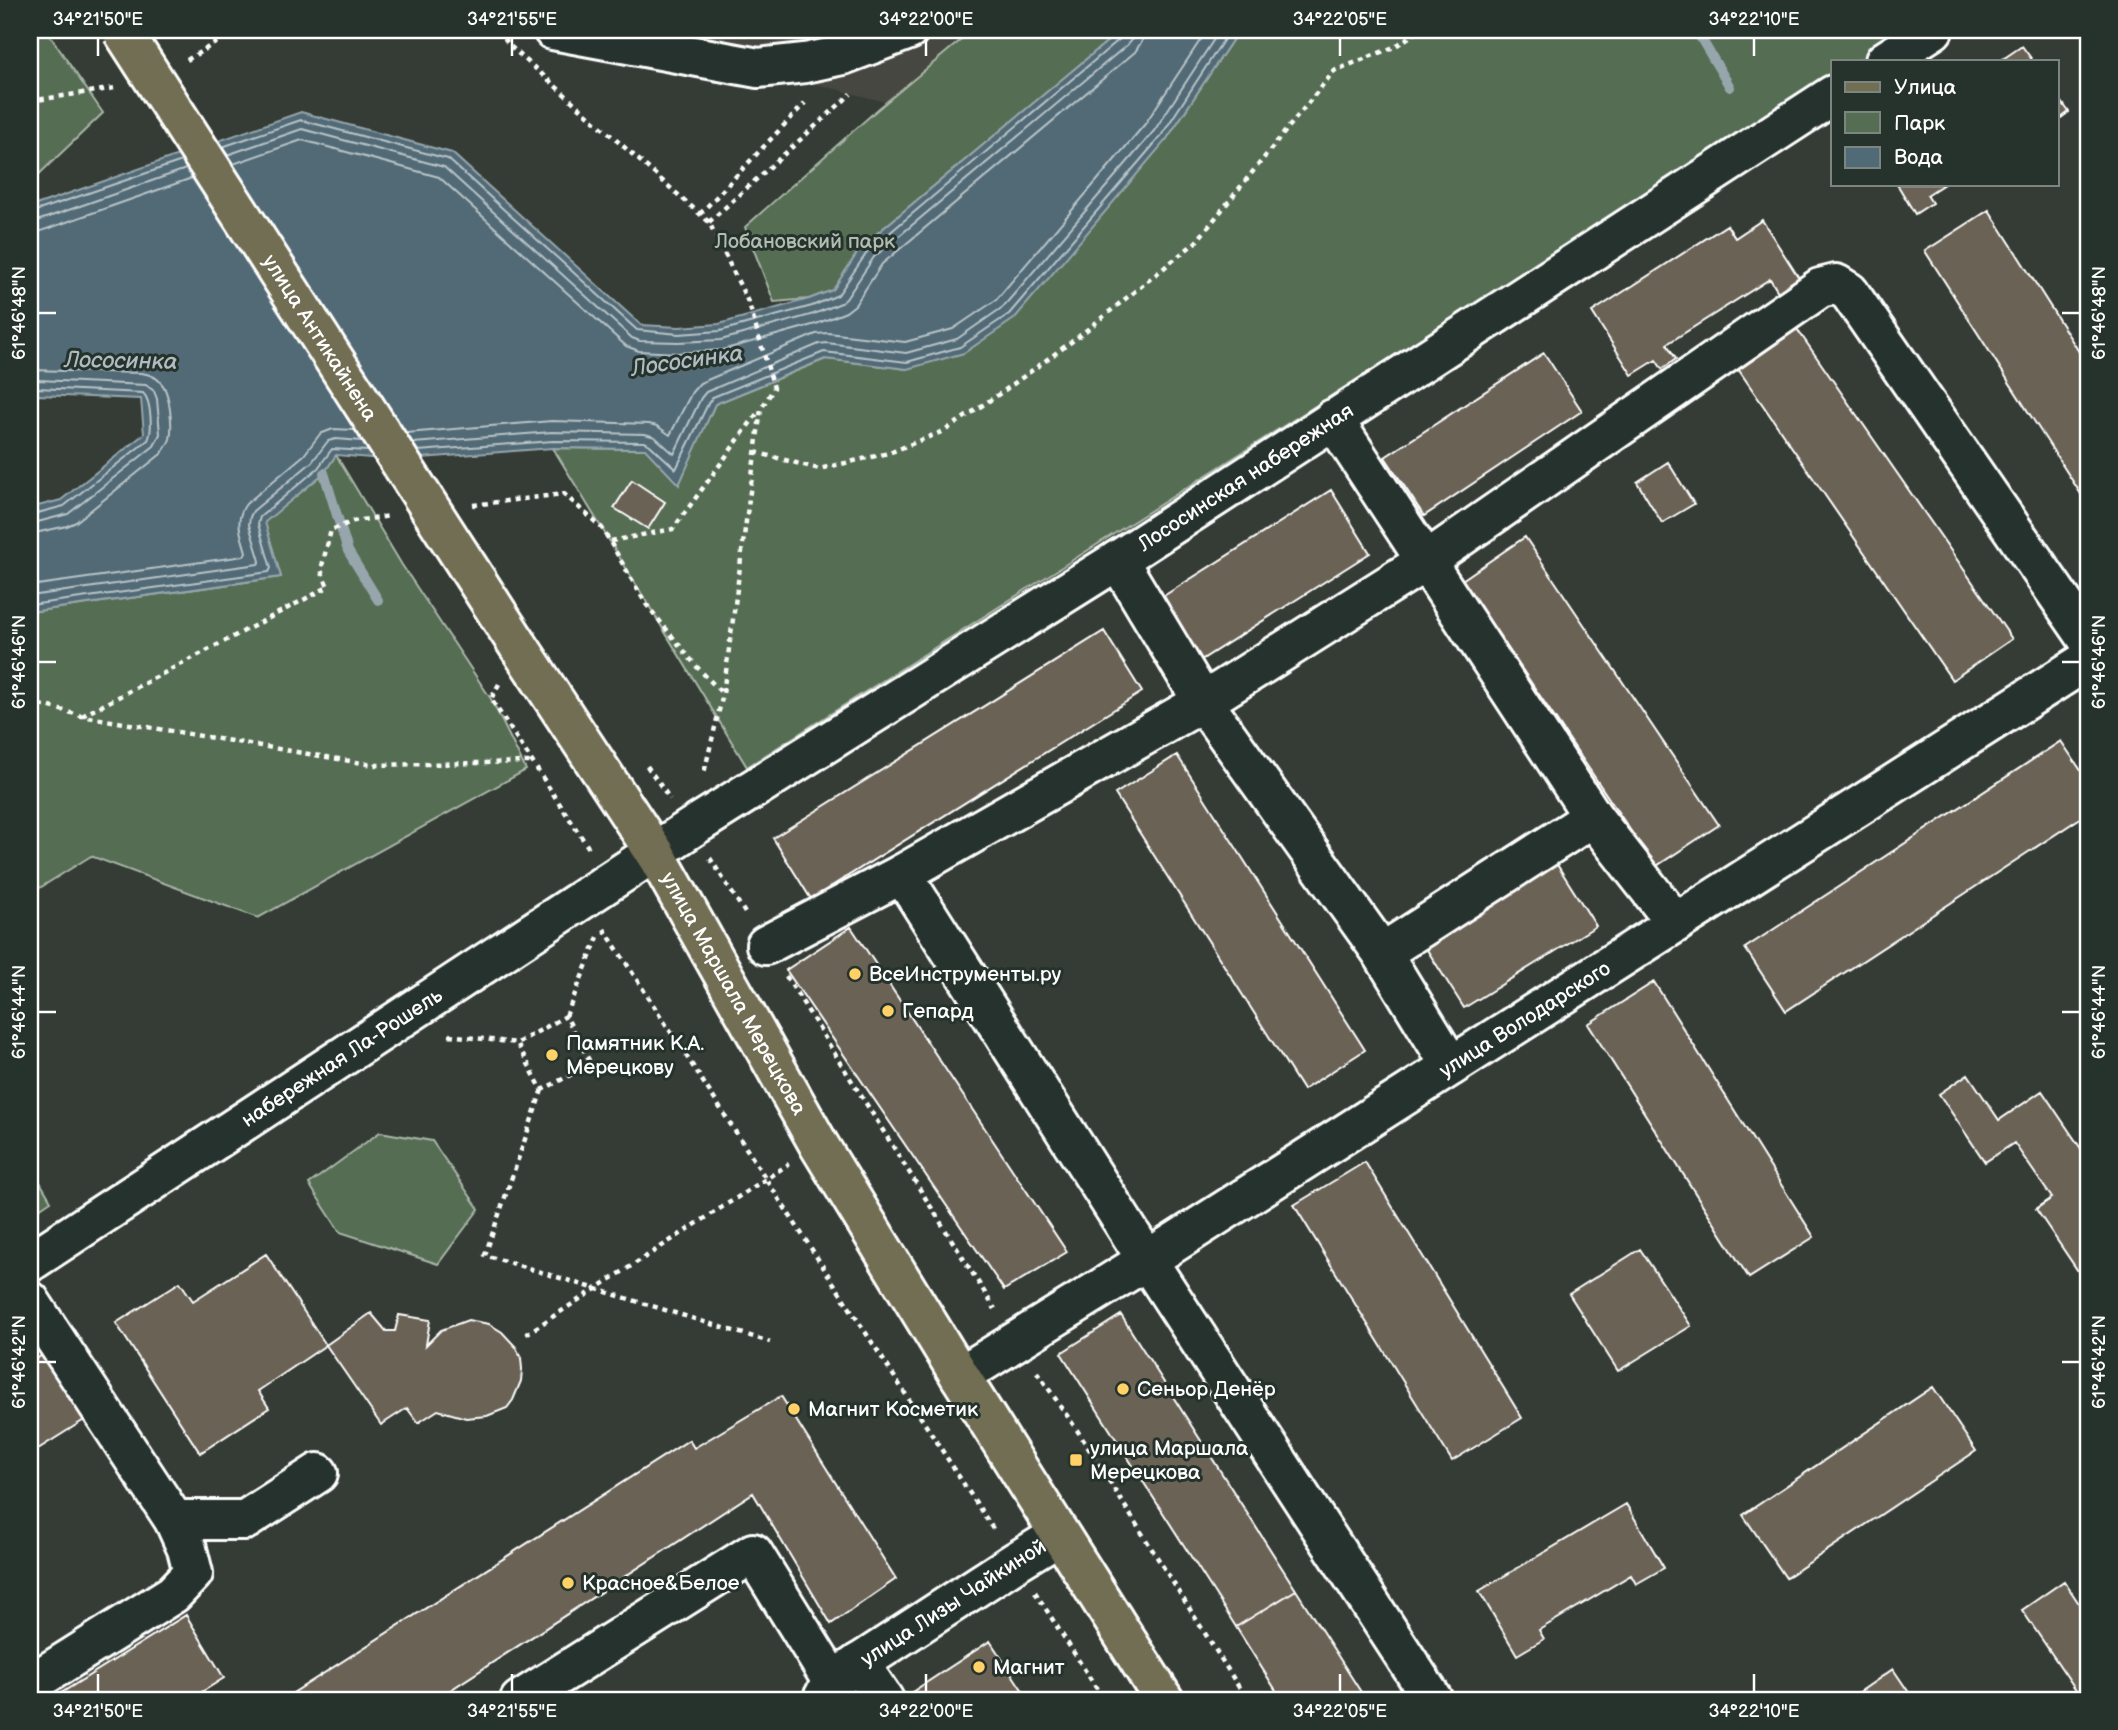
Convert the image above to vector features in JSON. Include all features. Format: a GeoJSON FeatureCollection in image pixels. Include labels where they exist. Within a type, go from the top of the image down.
{"type":"FeatureCollection","features":[{"type":"Feature","properties":{"kind":"main road","name":"улица Антикайнена"},"geometry":{"type":"LineString","coordinates":[[122,30],[518,645]]}},
{"type":"Feature","properties":{"kind":"main road","name":"улица Маршала Мерецкова"},"geometry":{"type":"LineString","coordinates":[[518,645],[655,853],[819,1145],[960,1376],[1164,1700]]}},
{"type":"Feature","properties":{"kind":"street"},"geometry":{"type":"LineString","coordinates":[[553,30],[758,68],[823,51],[843,55],[909,30]]}},
{"type":"Feature","properties":{"kind":"street"},"geometry":{"type":"LineString","coordinates":[[1887,60],[1933,30]]}},
{"type":"Feature","properties":{"kind":"street","name":"Лососинская набережная"},"geometry":{"type":"LineString","coordinates":[[655,853],[1118,560],[1831,96]]}},
{"type":"Feature","properties":{"kind":"street"},"geometry":{"type":"LineString","coordinates":[[766,945],[902,874],[1203,702],[1426,561],[1820,288],[1836,284],[1849,292],[2088,639]]}},
{"type":"Feature","properties":{"kind":"street"},"geometry":{"type":"LineString","coordinates":[[1333,419],[1593,817],[1674,923]]}},
{"type":"Feature","properties":{"kind":"street"},"geometry":{"type":"LineString","coordinates":[[1118,560],[1203,702],[1382,953],[1451,1066]]}},
{"type":"Feature","properties":{"kind":"street","name":"улица Володарского"},"geometry":{"type":"LineString","coordinates":[[960,1376],[1147,1260],[2088,660]]}},
{"type":"Feature","properties":{"kind":"street"},"geometry":{"type":"LineString","coordinates":[[1382,953],[1593,817]]}},
{"type":"Feature","properties":{"kind":"street","name":"набережная Ла-Рошель"},"geometry":{"type":"LineString","coordinates":[[30,1262],[655,853]]}},
{"type":"Feature","properties":{"kind":"street"},"geometry":{"type":"LineString","coordinates":[[902,874],[1147,1260],[1433,1700]]}},
{"type":"Feature","properties":{"kind":"street"},"geometry":{"type":"LineString","coordinates":[[30,1301],[174,1520],[187,1549],[193,1573],[173,1594],[30,1684]]}},
{"type":"Feature","properties":{"kind":"street"},"geometry":{"type":"LineString","coordinates":[[174,1520],[245,1520],[318,1473]]}},
{"type":"Feature","properties":{"kind":"street","name":"улица Лизы Чайкиной"},"geometry":{"type":"LineString","coordinates":[[838,1681],[1059,1535]]}},
{"type":"Feature","properties":{"kind":"street"},"geometry":{"type":"LineString","coordinates":[[520,1700],[753,1553],[838,1681],[884,1700]]}},
{"type":"Feature","properties":{"kind":"path"},"geometry":{"type":"LineString","coordinates":[[499,30],[510,46],[709,222],[749,304],[774,388],[673,529],[611,541]]}},
{"type":"Feature","properties":{"kind":"path"},"geometry":{"type":"LineString","coordinates":[[755,452],[819,469],[889,453],[946,430],[1078,337],[1196,242],[1334,71],[1394,47],[1420,30]]}},
{"type":"Feature","properties":{"kind":"path"},"geometry":{"type":"LineString","coordinates":[[700,214],[815,92],[823,51]]}},
{"type":"Feature","properties":{"kind":"path"},"geometry":{"type":"LineString","coordinates":[[709,222],[852,93]]}},
{"type":"Feature","properties":{"kind":"path"},"geometry":{"type":"LineString","coordinates":[[761,409],[723,694],[691,828],[1016,1342],[1077,1430],[1247,1700]]}},
{"type":"Feature","properties":{"kind":"path"},"geometry":{"type":"LineString","coordinates":[[472,505],[564,494],[602,528],[646,604],[697,667],[723,694]]}},
{"type":"Feature","properties":{"kind":"path"},"geometry":{"type":"LineString","coordinates":[[82,716],[328,587],[321,570],[331,530],[354,521],[394,516]]}},
{"type":"Feature","properties":{"kind":"path"},"geometry":{"type":"LineString","coordinates":[[30,705],[374,765],[531,762],[610,881]]}},
{"type":"Feature","properties":{"kind":"path"},"geometry":{"type":"LineString","coordinates":[[445,1034],[516,1043],[566,1016],[602,926],[1104,1700]]}},
{"type":"Feature","properties":{"kind":"path"},"geometry":{"type":"LineString","coordinates":[[566,1016],[591,1063],[541,1090],[485,1255],[770,1342]]}},
{"type":"Feature","properties":{"kind":"path"},"geometry":{"type":"LineString","coordinates":[[516,1043],[541,1090]]}},
{"type":"Feature","properties":{"kind":"path"},"geometry":{"type":"LineString","coordinates":[[526,1334],[819,1145]]}},
{"type":"Feature","properties":{"kind":"shaded area"},"geometry":{"type":"Polygon","coordinates":[[[607,30],[975,30],[889,103],[607,30]]]}},
{"type":"Feature","properties":{"kind":"green space"},"geometry":{"type":"Polygon","coordinates":[[[30,30],[46,30],[103,113],[30,183],[30,30]]]}},
{"type":"Feature","properties":{"kind":"green space"},"geometry":{"type":"Polygon","coordinates":[[[687,30],[806,30],[783,39],[687,30]]]}},
{"type":"Feature","properties":{"kind":"green space","name":"Лобановский парк"},"geometry":{"type":"Polygon","coordinates":[[[973,30],[1121,30],[862,246],[833,290],[809,299],[774,302],[745,227],[878,109],[973,30]]]}},
{"type":"Feature","properties":{"kind":"green space"},"geometry":{"type":"Polygon","coordinates":[[[1239,30],[1907,30],[1859,60],[1831,60],[1831,78],[747,767],[553,448],[645,449],[705,426],[715,404],[826,359],[907,369],[1166,140],[1239,30]]]}},
{"type":"Feature","properties":{"kind":"green space"},"geometry":{"type":"Polygon","coordinates":[[[336,455],[402,565],[491,699],[526,770],[258,918],[91,856],[30,894],[30,612],[281,577],[264,522],[324,473],[336,455]]]}},
{"type":"Feature","properties":{"kind":"green space"},"geometry":{"type":"Polygon","coordinates":[[[380,1132],[432,1141],[479,1209],[438,1264],[340,1232],[309,1184],[380,1132]]]}},
{"type":"Feature","properties":{"kind":"green space"},"geometry":{"type":"Polygon","coordinates":[[[30,1165],[51,1201],[30,1215],[30,1165]]]}},
{"type":"Feature","properties":{"kind":"water","name":"Лососинка"},"geometry":{"type":"Polygon","coordinates":[[[1121,30],[1239,30],[1166,140],[1014,319],[964,353],[907,369],[825,359],[715,404],[679,485],[645,449],[553,448],[394,460],[336,455],[324,473],[265,522],[281,577],[30,612],[30,508],[61,500],[144,434],[141,399],[37,395],[30,398],[30,207],[301,112],[452,153],[641,325],[679,327],[719,324],[833,290],[862,246],[1121,30]]]}},
{"type":"Feature","properties":{"kind":"building"},"geometry":{"type":"Polygon","coordinates":[[[2022,46],[2032,60],[2001,60],[2022,46]]]}},
{"type":"Feature","properties":{"kind":"building"},"geometry":{"type":"Polygon","coordinates":[[[2058,96],[2069,112],[2058,120],[2058,96]]]}},
{"type":"Feature","properties":{"kind":"building"},"geometry":{"type":"Polygon","coordinates":[[[1898,186],[1941,186],[1927,195],[1932,203],[1915,214],[1898,186]]]}},
{"type":"Feature","properties":{"kind":"building"},"geometry":{"type":"Polygon","coordinates":[[[1989,210],[2088,366],[2088,505],[1925,251],[1989,210]]]}},
{"type":"Feature","properties":{"kind":"building"},"geometry":{"type":"Polygon","coordinates":[[[1762,220],[1799,278],[1778,292],[1770,279],[1667,344],[1676,359],[1662,369],[1656,360],[1632,375],[1592,312],[1727,225],[1735,238],[1762,220]]]}},
{"type":"Feature","properties":{"kind":"building"},"geometry":{"type":"Polygon","coordinates":[[[1795,326],[2012,639],[1952,680],[1736,366],[1795,326]]]}},
{"type":"Feature","properties":{"kind":"building"},"geometry":{"type":"Polygon","coordinates":[[[1544,353],[1582,411],[1424,516],[1385,457],[1544,353]]]}},
{"type":"Feature","properties":{"kind":"building"},"geometry":{"type":"Polygon","coordinates":[[[1668,462],[1694,504],[1662,523],[1637,482],[1668,462]]]}},
{"type":"Feature","properties":{"kind":"building"},"geometry":{"type":"Polygon","coordinates":[[[632,480],[665,502],[648,529],[614,508],[632,480]]]}},
{"type":"Feature","properties":{"kind":"building"},"geometry":{"type":"Polygon","coordinates":[[[1331,490],[1370,553],[1201,660],[1162,597],[1331,490]]]}},
{"type":"Feature","properties":{"kind":"building"},"geometry":{"type":"Polygon","coordinates":[[[1525,537],[1719,825],[1655,867],[1462,580],[1525,537]]]}},
{"type":"Feature","properties":{"kind":"building"},"geometry":{"type":"Polygon","coordinates":[[[1104,631],[1142,692],[811,899],[773,838],[1104,631]]]}},
{"type":"Feature","properties":{"kind":"building"},"geometry":{"type":"Polygon","coordinates":[[[2061,741],[2088,781],[2088,813],[1786,1011],[1745,948],[2061,741]]]}},
{"type":"Feature","properties":{"kind":"building"},"geometry":{"type":"Polygon","coordinates":[[[1177,755],[1365,1050],[1303,1090],[1115,794],[1177,755]]]}},
{"type":"Feature","properties":{"kind":"building"},"geometry":{"type":"Polygon","coordinates":[[[1556,863],[1596,926],[1464,1008],[1424,945],[1556,863]]]}},
{"type":"Feature","properties":{"kind":"building"},"geometry":{"type":"Polygon","coordinates":[[[851,927],[1067,1252],[1004,1290],[786,970],[851,927]]]}},
{"type":"Feature","properties":{"kind":"building"},"geometry":{"type":"Polygon","coordinates":[[[1654,982],[1814,1237],[1749,1278],[1588,1024],[1654,982]]]}},
{"type":"Feature","properties":{"kind":"building"},"geometry":{"type":"Polygon","coordinates":[[[1968,1074],[1999,1120],[2042,1091],[2088,1159],[2088,1268],[2080,1274],[2036,1209],[2052,1198],[2014,1143],[1985,1162],[1939,1094],[1968,1074]]]}},
{"type":"Feature","properties":{"kind":"building"},"geometry":{"type":"Polygon","coordinates":[[[1365,1162],[1522,1418],[1452,1461],[1294,1205],[1365,1162]]]}},
{"type":"Feature","properties":{"kind":"building"},"geometry":{"type":"Polygon","coordinates":[[[1640,1249],[1691,1326],[1618,1371],[1569,1294],[1640,1249]]]}},
{"type":"Feature","properties":{"kind":"building"},"geometry":{"type":"Polygon","coordinates":[[[266,1254],[326,1345],[258,1391],[269,1408],[200,1453],[116,1323],[180,1282],[193,1301],[266,1254]]]}},
{"type":"Feature","properties":{"kind":"building"},"geometry":{"type":"Polygon","coordinates":[[[371,1313],[386,1331],[395,1331],[399,1315],[430,1320],[426,1345],[441,1330],[468,1320],[489,1324],[502,1332],[516,1347],[521,1358],[521,1381],[513,1400],[507,1408],[487,1416],[466,1418],[438,1410],[418,1423],[407,1408],[381,1425],[326,1345],[371,1313]]]}},
{"type":"Feature","properties":{"kind":"building"},"geometry":{"type":"Polygon","coordinates":[[[1121,1315],[1296,1590],[1236,1627],[1061,1353],[1121,1315]]]}},
{"type":"Feature","properties":{"kind":"building"},"geometry":{"type":"Polygon","coordinates":[[[47,1352],[89,1417],[30,1454],[30,1363],[47,1352]]]}},
{"type":"Feature","properties":{"kind":"building"},"geometry":{"type":"Polygon","coordinates":[[[1933,1387],[1976,1451],[1786,1578],[1743,1515],[1933,1387]]]}},
{"type":"Feature","properties":{"kind":"building"},"geometry":{"type":"Polygon","coordinates":[[[781,1396],[896,1579],[831,1624],[753,1493],[435,1700],[282,1700],[689,1440],[694,1448],[781,1396]]]}},
{"type":"Feature","properties":{"kind":"building"},"geometry":{"type":"Polygon","coordinates":[[[1626,1504],[1664,1568],[1636,1584],[1631,1575],[1539,1630],[1544,1639],[1517,1655],[1479,1591],[1626,1504]]]}},
{"type":"Feature","properties":{"kind":"building"},"geometry":{"type":"Polygon","coordinates":[[[2064,1581],[2088,1617],[2088,1700],[2083,1700],[2022,1610],[2064,1581]]]}},
{"type":"Feature","properties":{"kind":"building"},"geometry":{"type":"Polygon","coordinates":[[[1296,1590],[1366,1700],[1282,1700],[1236,1627],[1296,1590]]]}},
{"type":"Feature","properties":{"kind":"building"},"geometry":{"type":"Polygon","coordinates":[[[186,1615],[224,1678],[189,1700],[50,1700],[186,1615]]]}},
{"type":"Feature","properties":{"kind":"building","name":"Магнит"},"geometry":{"type":"Polygon","coordinates":[[[990,1641],[1029,1700],[917,1700],[912,1692],[990,1641]]]}},
{"type":"Feature","properties":{"kind":"building"},"geometry":{"type":"Polygon","coordinates":[[[1893,1669],[1914,1700],[1848,1700],[1893,1669]]]}},
{"type":"Feature","properties":{"kind":"waterway"},"geometry":{"type":"LineString","coordinates":[[1696,30],[1730,87]]}},
{"type":"Feature","properties":{"kind":"waterway"},"geometry":{"type":"LineString","coordinates":[[324,473],[348,551],[378,600]]}},
{"type":"Feature","properties":{"kind":"place","name":"ВсеИнструменты.ру"},"geometry":{"type":"Point","coordinates":[855,974]}},
{"type":"Feature","properties":{"kind":"place","name":"Гепард"},"geometry":{"type":"Point","coordinates":[888,1011]}},
{"type":"Feature","properties":{"kind":"place","name":"Памятник К.А. Мерецкову"},"geometry":{"type":"Point","coordinates":[552,1055]}},
{"type":"Feature","properties":{"kind":"place","name":"Сеньор Денёр"},"geometry":{"type":"Point","coordinates":[1123,1389]}},
{"type":"Feature","properties":{"kind":"place","name":"Магнит Косметик"},"geometry":{"type":"Point","coordinates":[794,1409]}},
{"type":"Feature","properties":{"kind":"place","name":"улица Маршала Мерецкова"},"geometry":{"type":"Point","coordinates":[1076,1460]}},
{"type":"Feature","properties":{"kind":"place","name":"Красное&Белое"},"geometry":{"type":"Point","coordinates":[568,1583]}},
{"type":"Feature","properties":{"kind":"place","name":"Магнит"},"geometry":{"type":"Point","coordinates":[979,1667]}}]}
